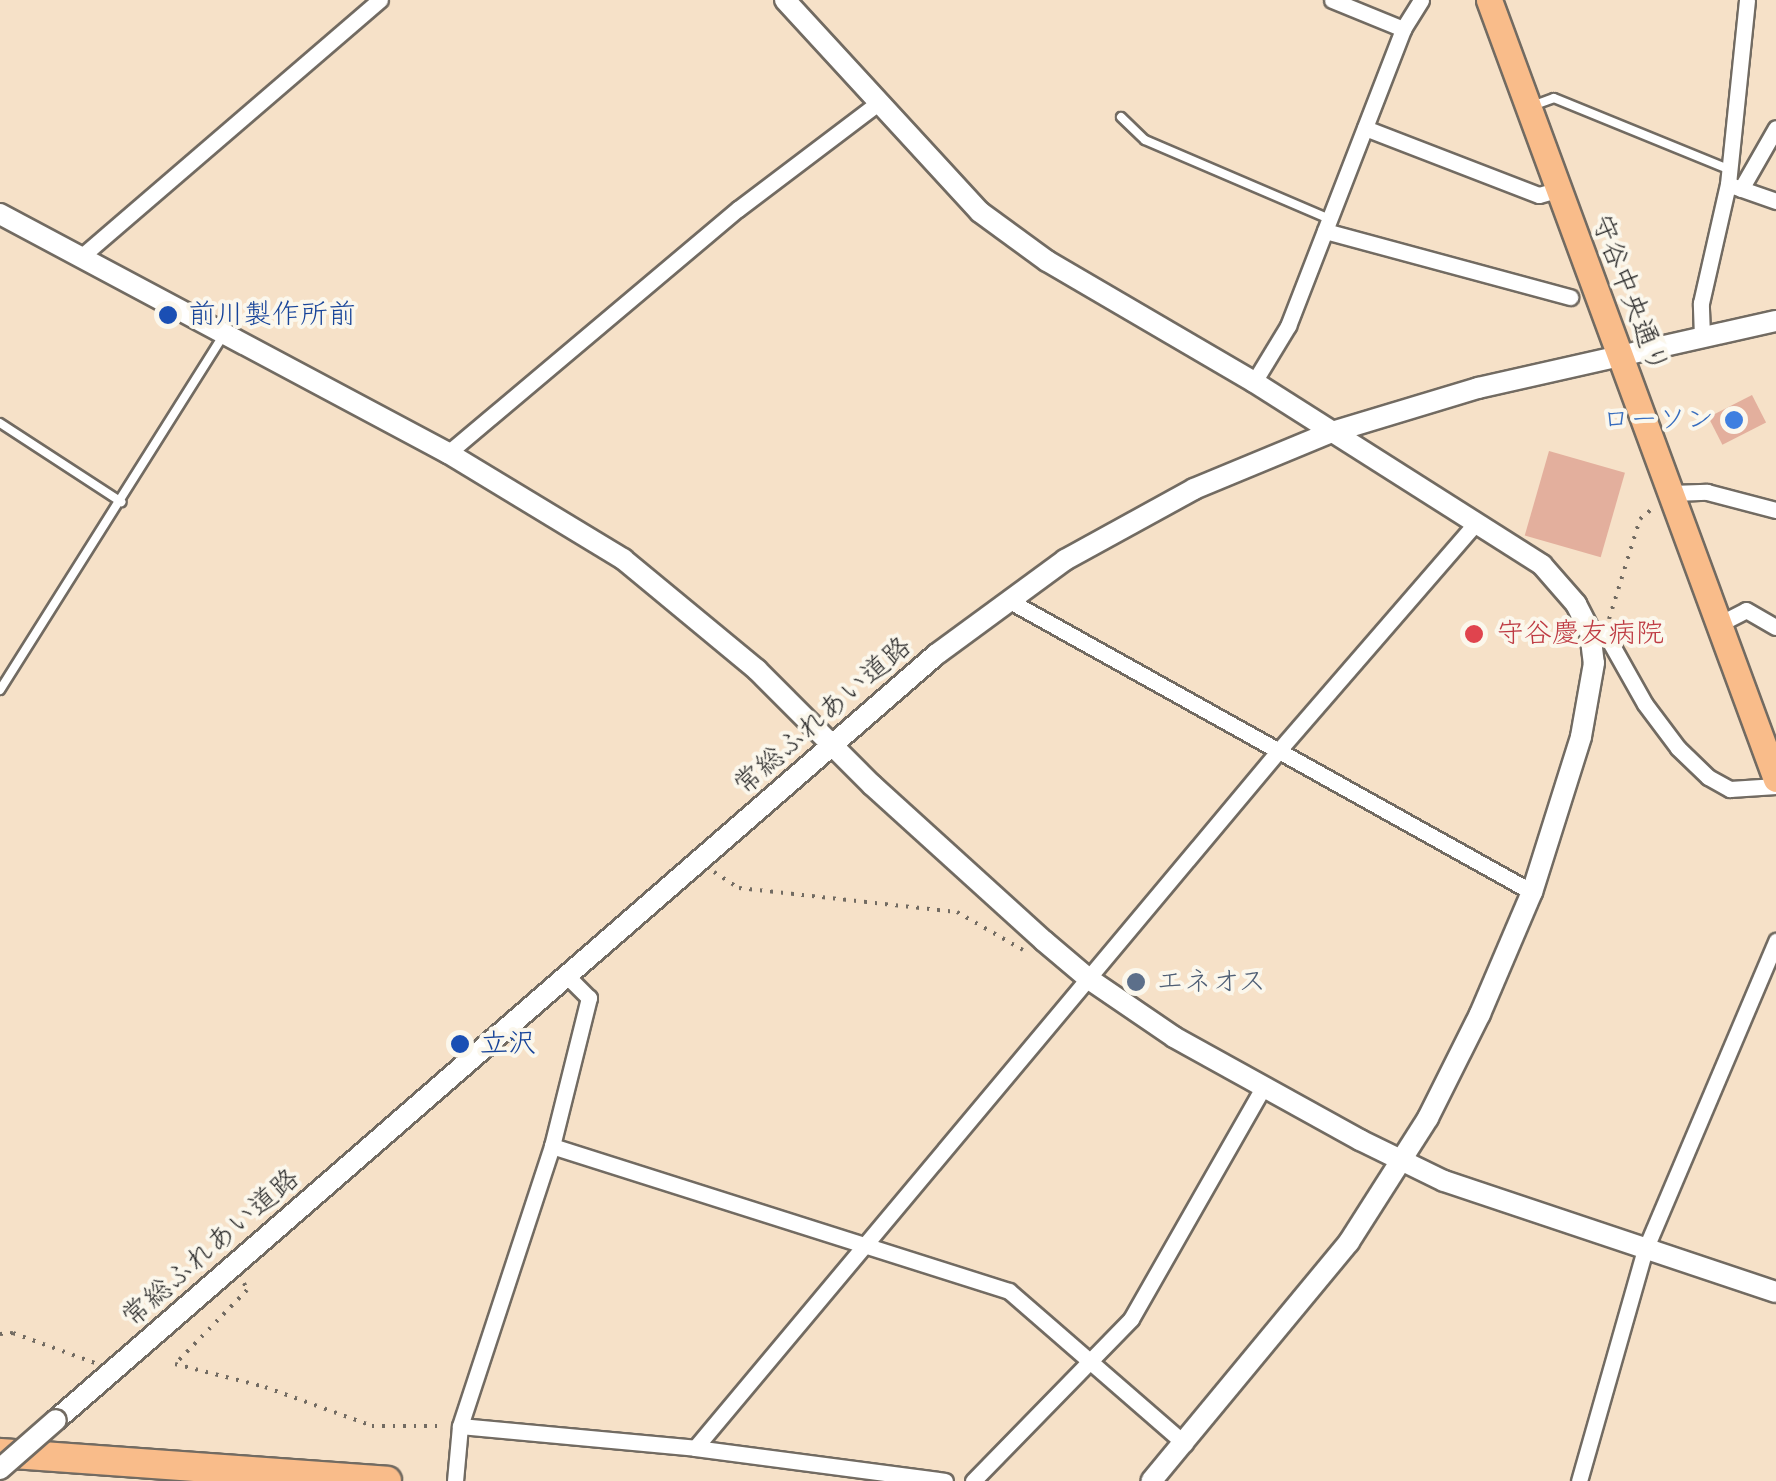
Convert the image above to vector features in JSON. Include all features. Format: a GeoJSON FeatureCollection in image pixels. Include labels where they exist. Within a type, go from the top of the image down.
{"type":"FeatureCollection","features":[{"type":"Feature","properties":{"kind":"highway"},"geometry":{"type":"LineString","coordinates":[[0,1454],[387,1481]]}},
{"type":"Feature","properties":{"kind":"main road","name":"守谷中央通り"},"geometry":{"type":"LineString","coordinates":[[1489,0],[1775,776]]}},
{"type":"Feature","properties":{"kind":"street"},"geometry":{"type":"LineString","coordinates":[[82,256],[380,0]]}},
{"type":"Feature","properties":{"kind":"street"},"geometry":{"type":"LineString","coordinates":[[785,0],[980,212],[1020,242],[1254,382],[1542,565],[1597,632],[1678,748],[1708,778],[1730,789],[1775,776]]}},
{"type":"Feature","properties":{"kind":"street"},"geometry":{"type":"LineString","coordinates":[[1332,0],[1404,29]]}},
{"type":"Feature","properties":{"kind":"street"},"geometry":{"type":"LineString","coordinates":[[1254,382],[1288,326],[1404,29],[1421,0]]}},
{"type":"Feature","properties":{"kind":"street"},"geometry":{"type":"LineString","coordinates":[[1702,337],[1701,304],[1733,181],[1747,0]]}},
{"type":"Feature","properties":{"kind":"street"},"geometry":{"type":"LineString","coordinates":[[448,453],[738,209],[878,104]]}},
{"type":"Feature","properties":{"kind":"street"},"geometry":{"type":"LineString","coordinates":[[1365,128],[1539,195],[1558,190]]}},
{"type":"Feature","properties":{"kind":"street"},"geometry":{"type":"LineString","coordinates":[[1733,181],[1776,128]]}},
{"type":"Feature","properties":{"kind":"street"},"geometry":{"type":"LineString","coordinates":[[1733,181],[1776,201]]}},
{"type":"Feature","properties":{"kind":"street"},"geometry":{"type":"LineString","coordinates":[[0,214],[448,453],[623,559],[757,670],[1044,941],[1089,979],[1174,1036],[1263,1088],[1444,1181],[1776,1292]]}},
{"type":"Feature","properties":{"kind":"street"},"geometry":{"type":"LineString","coordinates":[[1327,225],[1570,297]]}},
{"type":"Feature","properties":{"kind":"street","name":"常総ふれあい道路"},"geometry":{"type":"LineString","coordinates":[[0,1469],[937,654],[1065,560],[1240,467],[1329,433],[1478,388],[1776,322]]}},
{"type":"Feature","properties":{"kind":"street"},"geometry":{"type":"LineString","coordinates":[[1672,494],[1707,492],[1776,510]]}},
{"type":"Feature","properties":{"kind":"street"},"geometry":{"type":"LineString","coordinates":[[695,1448],[1280,749],[1475,524]]}},
{"type":"Feature","properties":{"kind":"street"},"geometry":{"type":"LineString","coordinates":[[1008,600],[1532,892]]}},
{"type":"Feature","properties":{"kind":"street"},"geometry":{"type":"LineString","coordinates":[[1721,624],[1746,610],[1776,627]]}},
{"type":"Feature","properties":{"kind":"street"},"geometry":{"type":"LineString","coordinates":[[1151,1481],[1349,1242],[1404,1160],[1480,1014],[1532,892],[1581,737],[1597,632]]}},
{"type":"Feature","properties":{"kind":"street"},"geometry":{"type":"LineString","coordinates":[[1578,1481],[1645,1250],[1776,941]]}},
{"type":"Feature","properties":{"kind":"street"},"geometry":{"type":"LineString","coordinates":[[454,1481],[460,1426],[552,1146],[589,998],[567,976]]}},
{"type":"Feature","properties":{"kind":"street"},"geometry":{"type":"LineString","coordinates":[[974,1481],[1131,1319],[1263,1088]]}},
{"type":"Feature","properties":{"kind":"street"},"geometry":{"type":"LineString","coordinates":[[552,1146],[869,1243],[1009,1291],[1184,1444]]}},
{"type":"Feature","properties":{"kind":"street"},"geometry":{"type":"LineString","coordinates":[[460,1426],[695,1448],[946,1481]]}},
{"type":"Feature","properties":{"kind":"lane"},"geometry":{"type":"LineString","coordinates":[[1528,108],[1554,98],[1733,181]]}},
{"type":"Feature","properties":{"kind":"lane"},"geometry":{"type":"LineString","coordinates":[[1121,117],[1145,140],[1327,225]]}},
{"type":"Feature","properties":{"kind":"lane"},"geometry":{"type":"LineString","coordinates":[[0,690],[224,334]]}},
{"type":"Feature","properties":{"kind":"lane"},"geometry":{"type":"LineString","coordinates":[[0,423],[120,502]]}},
{"type":"Feature","properties":{"kind":"path"},"geometry":{"type":"LineString","coordinates":[[1597,632],[1640,519],[1672,494]]}},
{"type":"Feature","properties":{"kind":"path"},"geometry":{"type":"LineString","coordinates":[[697,861],[740,888],[957,912],[1028,952],[1044,941]]}},
{"type":"Feature","properties":{"kind":"path"},"geometry":{"type":"LineString","coordinates":[[238,1262],[247,1290],[174,1364],[265,1387],[372,1426],[460,1426]]}},
{"type":"Feature","properties":{"kind":"path"},"geometry":{"type":"LineString","coordinates":[[0,1334],[13,1333],[112,1369]]}},
{"type":"Feature","properties":{"kind":"building"},"geometry":{"type":"Polygon","coordinates":[[[1752,395],[1766,423],[1722,445],[1708,417],[1752,395]]]}},
{"type":"Feature","properties":{"kind":"building"},"geometry":{"type":"Polygon","coordinates":[[[1549,451],[1625,473],[1601,557],[1525,536],[1549,451]]]}},
{"type":"Feature","properties":{"kind":"place","name":"前川製作所前"},"geometry":{"type":"Point","coordinates":[168,315]}},
{"type":"Feature","properties":{"kind":"place","name":"ローソン"},"geometry":{"type":"Point","coordinates":[1734,420]}},
{"type":"Feature","properties":{"kind":"place","name":"守谷慶友病院"},"geometry":{"type":"Point","coordinates":[1474,634]}},
{"type":"Feature","properties":{"kind":"place","name":"エネオス"},"geometry":{"type":"Point","coordinates":[1136,982]}},
{"type":"Feature","properties":{"kind":"place","name":"立沢"},"geometry":{"type":"Point","coordinates":[460,1044]}}]}
